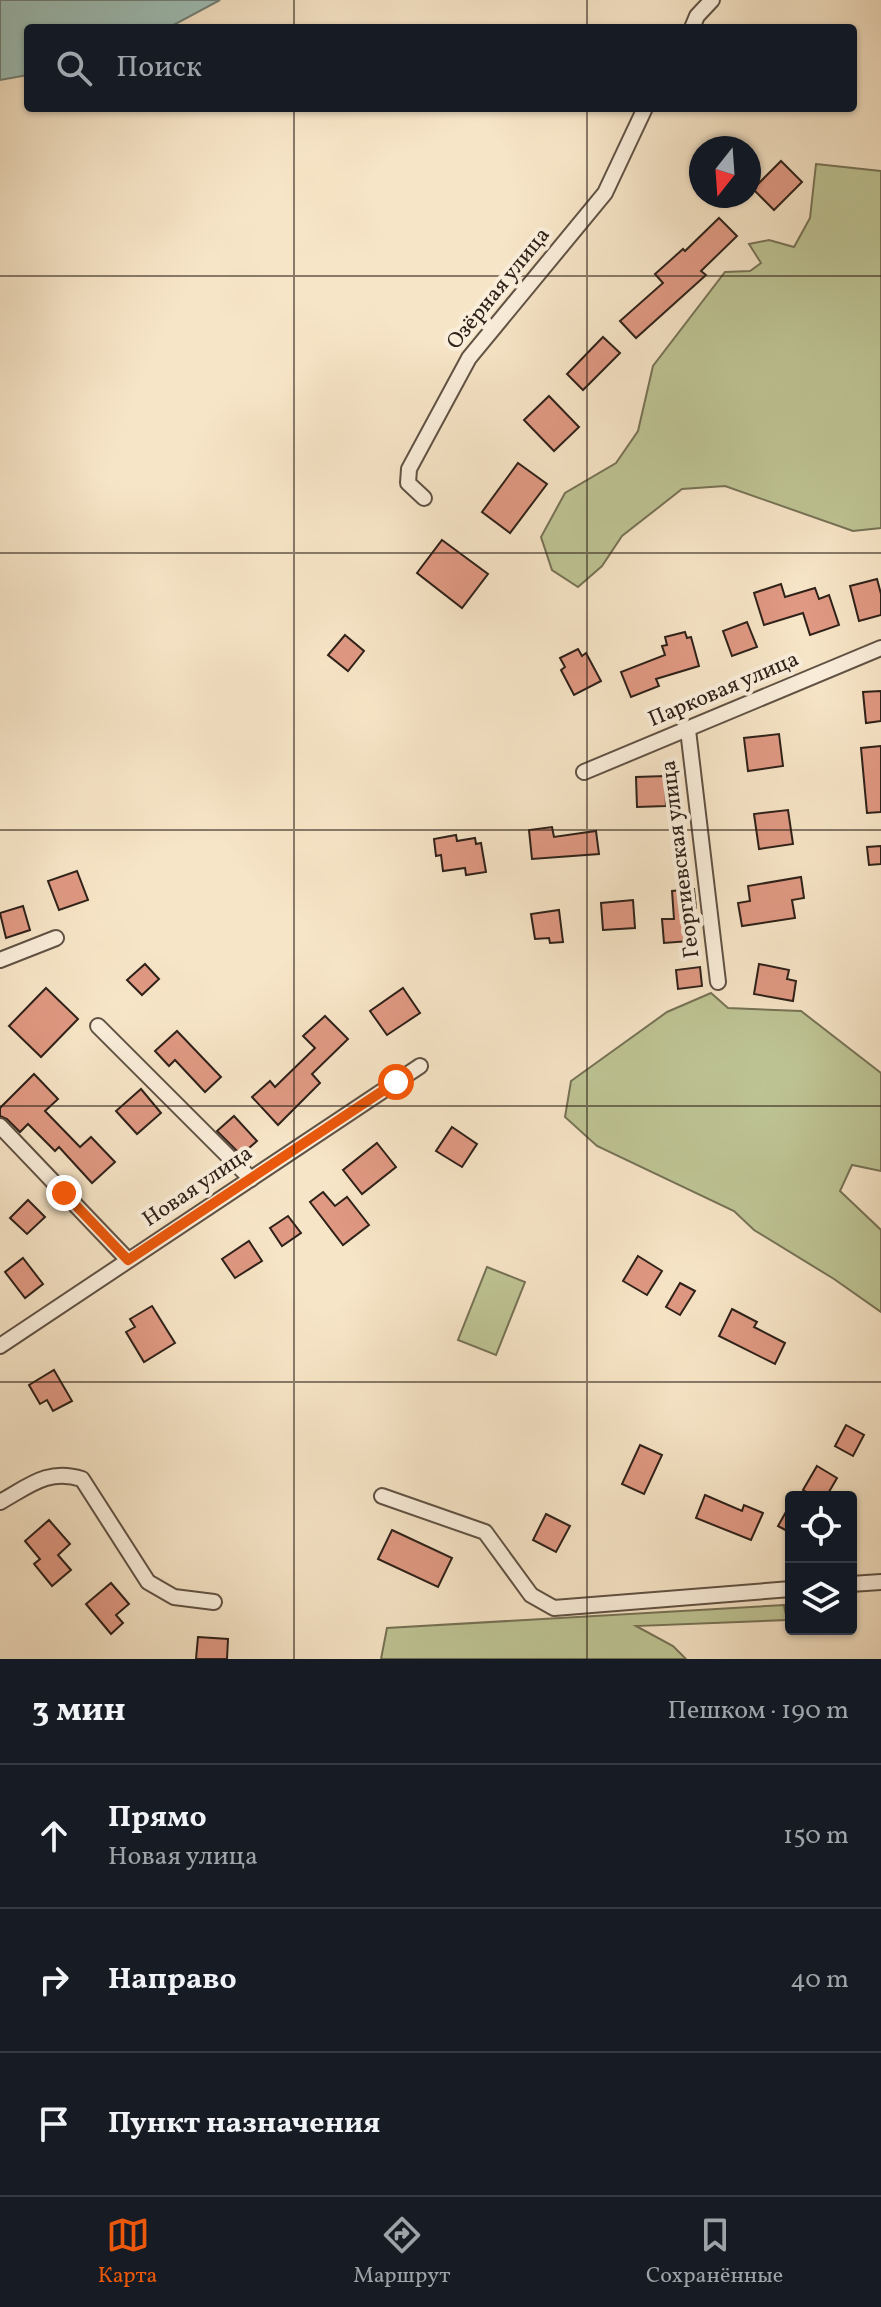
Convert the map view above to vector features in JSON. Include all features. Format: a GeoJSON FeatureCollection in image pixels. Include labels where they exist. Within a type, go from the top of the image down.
{"type":"FeatureCollection","features":[{"type":"Feature","properties":{"kind":"street"},"geometry":{"type":"LineString","coordinates":[[694,24],[712,0]]}},
{"type":"Feature","properties":{"kind":"street","name":"Озёрная улица"},"geometry":{"type":"LineString","coordinates":[[424,498],[408,483],[409,469],[469,358],[605,193],[643,112]]}},
{"type":"Feature","properties":{"kind":"street","name":"Парковая улица"},"geometry":{"type":"LineString","coordinates":[[584,772],[881,648]]}},
{"type":"Feature","properties":{"kind":"street","name":"Георгиевская улица"},"geometry":{"type":"LineString","coordinates":[[688,730],[718,982]]}},
{"type":"Feature","properties":{"kind":"street"},"geometry":{"type":"LineString","coordinates":[[0,960],[56,938]]}},
{"type":"Feature","properties":{"kind":"street"},"geometry":{"type":"LineString","coordinates":[[98,1026],[251,1179]]}},
{"type":"Feature","properties":{"kind":"street","name":"Новая улица"},"geometry":{"type":"LineString","coordinates":[[0,1346],[420,1066]]}},
{"type":"Feature","properties":{"kind":"street"},"geometry":{"type":"LineString","coordinates":[[0,1126],[128,1260]]}},
{"type":"Feature","properties":{"kind":"street"},"geometry":{"type":"LineString","coordinates":[[0,1502],[50,1475],[67,1474],[82,1479],[148,1582],[174,1597],[214,1602]]}},
{"type":"Feature","properties":{"kind":"street"},"geometry":{"type":"LineString","coordinates":[[382,1496],[485,1532],[531,1595],[554,1608],[785,1589]]}},
{"type":"Feature","properties":{"kind":"street"},"geometry":{"type":"LineString","coordinates":[[857,1584],[881,1582]]}},
{"type":"Feature","properties":{"kind":"green space"},"geometry":{"type":"Polygon","coordinates":[[[816,164],[881,171],[881,528],[853,531],[725,486],[682,489],[622,536],[602,566],[578,587],[552,570],[541,537],[565,493],[616,463],[638,431],[653,366],[725,272],[750,271],[761,263],[749,244],[769,240],[794,247],[810,218],[816,164]]]}},
{"type":"Feature","properties":{"kind":"green space"},"geometry":{"type":"Polygon","coordinates":[[[711,993],[728,1008],[801,1011],[881,1073],[881,1171],[852,1165],[840,1191],[881,1230],[881,1312],[754,1230],[734,1211],[597,1146],[565,1117],[571,1081],[667,1012],[711,993]]]}},
{"type":"Feature","properties":{"kind":"green space"},"geometry":{"type":"Polygon","coordinates":[[[487,1267],[525,1282],[496,1355],[458,1340],[487,1267]]]}},
{"type":"Feature","properties":{"kind":"green space"},"geometry":{"type":"Polygon","coordinates":[[[784,1605],[785,1610],[785,1620],[636,1626],[673,1646],[686,1659],[381,1659],[387,1628],[784,1605]]]}},
{"type":"Feature","properties":{"kind":"water"},"geometry":{"type":"Polygon","coordinates":[[[0,0],[220,0],[175,24],[24,24],[24,76],[0,80],[0,0]]]}},
{"type":"Feature","properties":{"kind":"building"},"geometry":{"type":"Polygon","coordinates":[[[781,161],[802,182],[774,210],[761,197],[761,181],[781,161]]]}},
{"type":"Feature","properties":{"kind":"building"},"geometry":{"type":"Polygon","coordinates":[[[719,218],[737,236],[701,271],[706,275],[636,338],[620,321],[663,283],[655,274],[683,249],[685,251],[719,218]]]}},
{"type":"Feature","properties":{"kind":"building"},"geometry":{"type":"Polygon","coordinates":[[[603,337],[620,353],[583,390],[567,374],[603,337]]]}},
{"type":"Feature","properties":{"kind":"building"},"geometry":{"type":"Polygon","coordinates":[[[549,396],[579,427],[554,451],[524,420],[549,396]]]}},
{"type":"Feature","properties":{"kind":"building"},"geometry":{"type":"Polygon","coordinates":[[[518,463],[547,484],[510,533],[482,512],[518,463]]]}},
{"type":"Feature","properties":{"kind":"building"},"geometry":{"type":"Polygon","coordinates":[[[442,540],[488,574],[462,608],[417,573],[442,540]]]}},
{"type":"Feature","properties":{"kind":"building"},"geometry":{"type":"Polygon","coordinates":[[[877,579],[881,615],[859,621],[850,586],[877,579]]]}},
{"type":"Feature","properties":{"kind":"building"},"geometry":{"type":"Polygon","coordinates":[[[781,584],[785,597],[815,588],[819,599],[829,595],[839,625],[810,635],[803,613],[764,625],[754,593],[781,584]]]}},
{"type":"Feature","properties":{"kind":"building"},"geometry":{"type":"Polygon","coordinates":[[[747,622],[757,647],[732,656],[723,631],[747,622]]]}},
{"type":"Feature","properties":{"kind":"building"},"geometry":{"type":"Polygon","coordinates":[[[685,632],[687,638],[691,637],[699,666],[656,679],[659,686],[631,697],[621,672],[665,655],[662,646],[667,645],[665,637],[685,632]]]}},
{"type":"Feature","properties":{"kind":"building"},"geometry":{"type":"Polygon","coordinates":[[[345,635],[364,651],[348,671],[328,655],[345,635]]]}},
{"type":"Feature","properties":{"kind":"building"},"geometry":{"type":"Polygon","coordinates":[[[578,649],[582,656],[586,653],[601,681],[574,695],[561,670],[565,667],[560,658],[578,649]]]}},
{"type":"Feature","properties":{"kind":"building"},"geometry":{"type":"Polygon","coordinates":[[[881,691],[881,721],[866,723],[863,692],[881,691]]]}},
{"type":"Feature","properties":{"kind":"building"},"geometry":{"type":"Polygon","coordinates":[[[779,734],[783,766],[748,771],[744,738],[779,734]]]}},
{"type":"Feature","properties":{"kind":"building"},"geometry":{"type":"Polygon","coordinates":[[[881,746],[881,812],[867,813],[861,748],[881,746]]]}},
{"type":"Feature","properties":{"kind":"building"},"geometry":{"type":"Polygon","coordinates":[[[665,776],[666,806],[637,807],[636,777],[665,776]]]}},
{"type":"Feature","properties":{"kind":"building"},"geometry":{"type":"Polygon","coordinates":[[[788,810],[793,844],[759,849],[754,814],[788,810]]]}},
{"type":"Feature","properties":{"kind":"building"},"geometry":{"type":"Polygon","coordinates":[[[552,827],[554,837],[596,831],[599,854],[532,859],[529,830],[552,827]]]}},
{"type":"Feature","properties":{"kind":"building"},"geometry":{"type":"Polygon","coordinates":[[[456,835],[457,841],[475,838],[476,844],[481,843],[486,872],[466,875],[465,868],[443,871],[441,855],[436,856],[434,839],[456,835]]]}},
{"type":"Feature","properties":{"kind":"building"},"geometry":{"type":"Polygon","coordinates":[[[881,846],[881,864],[869,865],[867,847],[881,846]]]}},
{"type":"Feature","properties":{"kind":"building"},"geometry":{"type":"Polygon","coordinates":[[[77,871],[88,900],[59,910],[48,881],[77,871]]]}},
{"type":"Feature","properties":{"kind":"building"},"geometry":{"type":"Polygon","coordinates":[[[801,877],[804,898],[792,900],[795,918],[742,926],[738,903],[750,901],[748,886],[801,877]]]}},
{"type":"Feature","properties":{"kind":"building"},"geometry":{"type":"Polygon","coordinates":[[[694,889],[696,908],[687,909],[689,941],[664,943],[662,919],[674,919],[672,891],[694,889]]]}},
{"type":"Feature","properties":{"kind":"building"},"geometry":{"type":"Polygon","coordinates":[[[633,900],[635,928],[603,930],[601,903],[633,900]]]}},
{"type":"Feature","properties":{"kind":"building"},"geometry":{"type":"Polygon","coordinates":[[[23,906],[30,930],[6,938],[0,913],[23,906]]]}},
{"type":"Feature","properties":{"kind":"building"},"geometry":{"type":"Polygon","coordinates":[[[559,910],[563,942],[550,943],[549,938],[535,939],[531,914],[559,910]]]}},
{"type":"Feature","properties":{"kind":"building"},"geometry":{"type":"Polygon","coordinates":[[[145,964],[159,979],[142,995],[127,980],[145,964]]]}},
{"type":"Feature","properties":{"kind":"building"},"geometry":{"type":"Polygon","coordinates":[[[759,964],[789,970],[787,979],[796,981],[793,1001],[754,994],[759,964]]]}},
{"type":"Feature","properties":{"kind":"building"},"geometry":{"type":"Polygon","coordinates":[[[700,967],[702,986],[678,989],[676,970],[700,967]]]}},
{"type":"Feature","properties":{"kind":"building"},"geometry":{"type":"Polygon","coordinates":[[[46,988],[78,1019],[41,1057],[9,1026],[46,988]]]}},
{"type":"Feature","properties":{"kind":"building"},"geometry":{"type":"Polygon","coordinates":[[[403,988],[420,1013],[387,1035],[370,1011],[403,988]]]}},
{"type":"Feature","properties":{"kind":"building"},"geometry":{"type":"Polygon","coordinates":[[[325,1016],[348,1039],[312,1074],[320,1083],[278,1125],[252,1097],[270,1081],[275,1087],[315,1048],[303,1036],[325,1016]]]}},
{"type":"Feature","properties":{"kind":"building"},"geometry":{"type":"Polygon","coordinates":[[[177,1031],[221,1077],[205,1092],[175,1060],[169,1066],[155,1051],[177,1031]]]}},
{"type":"Feature","properties":{"kind":"building"},"geometry":{"type":"Polygon","coordinates":[[[34,1074],[58,1099],[45,1111],[80,1147],[91,1137],[115,1162],[92,1183],[59,1147],[55,1151],[28,1124],[20,1132],[0,1116],[0,1108],[34,1074]]]}},
{"type":"Feature","properties":{"kind":"building"},"geometry":{"type":"Polygon","coordinates":[[[141,1089],[161,1113],[137,1134],[116,1111],[141,1089]]]}},
{"type":"Feature","properties":{"kind":"building"},"geometry":{"type":"Polygon","coordinates":[[[234,1116],[257,1141],[241,1155],[217,1131],[234,1116]]]}},
{"type":"Feature","properties":{"kind":"building"},"geometry":{"type":"Polygon","coordinates":[[[452,1127],[477,1144],[462,1167],[436,1151],[452,1127]]]}},
{"type":"Feature","properties":{"kind":"building"},"geometry":{"type":"Polygon","coordinates":[[[377,1143],[396,1167],[362,1194],[343,1170],[377,1143]]]}},
{"type":"Feature","properties":{"kind":"building"},"geometry":{"type":"Polygon","coordinates":[[[323,1192],[335,1206],[347,1197],[369,1225],[343,1245],[310,1202],[323,1192]]]}},
{"type":"Feature","properties":{"kind":"building"},"geometry":{"type":"Polygon","coordinates":[[[28,1200],[45,1217],[27,1234],[10,1218],[28,1200]]]}},
{"type":"Feature","properties":{"kind":"building"},"geometry":{"type":"Polygon","coordinates":[[[288,1216],[301,1233],[282,1246],[270,1228],[288,1216]]]}},
{"type":"Feature","properties":{"kind":"building"},"geometry":{"type":"Polygon","coordinates":[[[249,1241],[262,1261],[235,1278],[222,1259],[249,1241]]]}},
{"type":"Feature","properties":{"kind":"building"},"geometry":{"type":"Polygon","coordinates":[[[638,1256],[662,1271],[647,1295],[623,1281],[638,1256]]]}},
{"type":"Feature","properties":{"kind":"building"},"geometry":{"type":"Polygon","coordinates":[[[23,1258],[43,1284],[25,1298],[5,1272],[23,1258]]]}},
{"type":"Feature","properties":{"kind":"building"},"geometry":{"type":"Polygon","coordinates":[[[680,1283],[695,1291],[680,1315],[666,1307],[680,1283]]]}},
{"type":"Feature","properties":{"kind":"building"},"geometry":{"type":"Polygon","coordinates":[[[152,1306],[175,1343],[144,1362],[126,1332],[135,1327],[130,1319],[152,1306]]]}},
{"type":"Feature","properties":{"kind":"building"},"geometry":{"type":"Polygon","coordinates":[[[732,1309],[757,1322],[754,1327],[785,1343],[775,1364],[719,1336],[732,1309]]]}},
{"type":"Feature","properties":{"kind":"building"},"geometry":{"type":"Polygon","coordinates":[[[54,1370],[72,1401],[53,1411],[47,1400],[40,1404],[29,1385],[54,1370]]]}},
{"type":"Feature","properties":{"kind":"building"},"geometry":{"type":"Polygon","coordinates":[[[846,1425],[864,1435],[853,1456],[835,1446],[846,1425]]]}},
{"type":"Feature","properties":{"kind":"building"},"geometry":{"type":"Polygon","coordinates":[[[640,1445],[662,1455],[644,1494],[622,1484],[640,1445]]]}},
{"type":"Feature","properties":{"kind":"building"},"geometry":{"type":"Polygon","coordinates":[[[817,1466],[837,1478],[829,1491],[803,1490],[817,1466]]]}},
{"type":"Feature","properties":{"kind":"building"},"geometry":{"type":"Polygon","coordinates":[[[705,1495],[742,1511],[744,1505],[763,1513],[751,1540],[696,1518],[705,1495]]]}},
{"type":"Feature","properties":{"kind":"building"},"geometry":{"type":"Polygon","coordinates":[[[546,1514],[570,1526],[556,1552],[533,1540],[546,1514]]]}},
{"type":"Feature","properties":{"kind":"building"},"geometry":{"type":"Polygon","coordinates":[[[785,1514],[785,1530],[778,1526],[785,1514]]]}},
{"type":"Feature","properties":{"kind":"building"},"geometry":{"type":"Polygon","coordinates":[[[49,1520],[70,1544],[58,1555],[71,1570],[52,1586],[34,1564],[40,1559],[25,1541],[49,1520]]]}},
{"type":"Feature","properties":{"kind":"building"},"geometry":{"type":"Polygon","coordinates":[[[392,1530],[452,1558],[438,1587],[378,1559],[392,1530]]]}},
{"type":"Feature","properties":{"kind":"building"},"geometry":{"type":"Polygon","coordinates":[[[111,1583],[129,1604],[116,1615],[123,1623],[111,1634],[86,1604],[111,1583]]]}},
{"type":"Feature","properties":{"kind":"building"},"geometry":{"type":"Polygon","coordinates":[[[198,1637],[228,1639],[227,1659],[196,1659],[198,1637]]]}},
{"type":"Feature","properties":{"kind":"route"},"geometry":{"type":"LineString","coordinates":[[64,1193],[128,1260],[396,1082]]}}]}
